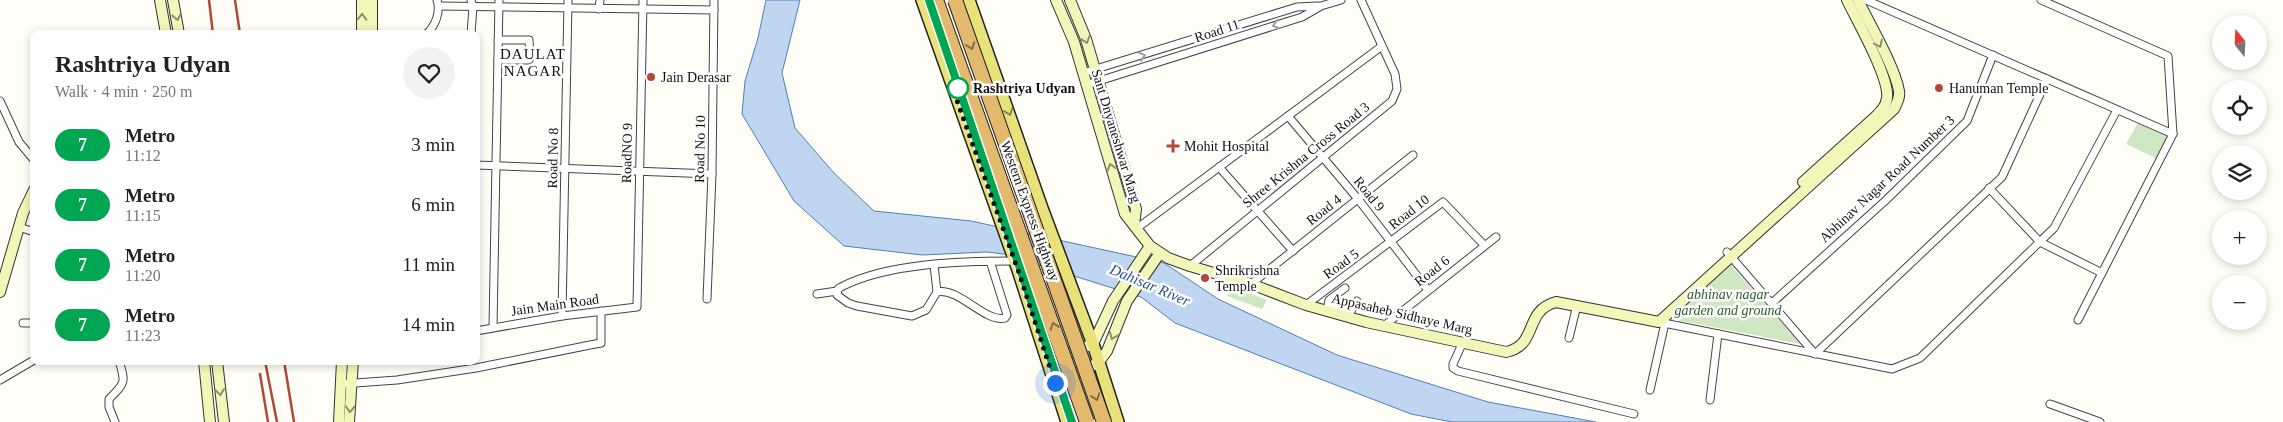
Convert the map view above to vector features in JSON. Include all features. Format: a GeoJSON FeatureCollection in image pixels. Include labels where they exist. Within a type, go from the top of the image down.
{"type":"FeatureCollection","features":[{"type":"Feature","properties":{"kind":"highway","name":"Western Express Highway"},"geometry":{"type":"LineString","coordinates":[[936,0],[1087,422]]}},
{"type":"Feature","properties":{"kind":"highway","name":"Western Express Highway"},"geometry":{"type":"LineString","coordinates":[[955,0],[1104,422]]}},
{"type":"Feature","properties":{"kind":"main road"},"geometry":{"type":"LineString","coordinates":[[922,0],[1049,361],[1067,422]]}},
{"type":"Feature","properties":{"kind":"main road"},"geometry":{"type":"LineString","coordinates":[[969,0],[1042,208],[1093,344],[1118,422]]}},
{"type":"Feature","properties":{"kind":"main road"},"geometry":{"type":"LineString","coordinates":[[1015,263],[1074,294]]}},
{"type":"Feature","properties":{"kind":"street"},"geometry":{"type":"LineString","coordinates":[[160,0],[165,30]]}},
{"type":"Feature","properties":{"kind":"street"},"geometry":{"type":"LineString","coordinates":[[173,0],[178,30]]}},
{"type":"Feature","properties":{"kind":"street"},"geometry":{"type":"LineString","coordinates":[[362,0],[362,30]]}},
{"type":"Feature","properties":{"kind":"street"},"geometry":{"type":"LineString","coordinates":[[372,0],[372,30]]}},
{"type":"Feature","properties":{"kind":"street","name":"Road No 8"},"geometry":{"type":"LineString","coordinates":[[562,316],[568,0]]}},
{"type":"Feature","properties":{"kind":"street"},"geometry":{"type":"LineString","coordinates":[[600,0],[600,9]]}},
{"type":"Feature","properties":{"kind":"street","name":"RoadNO 9"},"geometry":{"type":"LineString","coordinates":[[637,307],[643,0]]}},
{"type":"Feature","properties":{"kind":"street","name":"Road No 10"},"geometry":{"type":"LineString","coordinates":[[707,299],[712,174],[714,0]]}},
{"type":"Feature","properties":{"kind":"street","name":"Sant Dnyaneshwar Marg"},"geometry":{"type":"LineString","coordinates":[[1056,0],[1074,42],[1125,214],[1135,227]]}},
{"type":"Feature","properties":{"kind":"street","name":"Sant Dnyaneshwar Marg"},"geometry":{"type":"LineString","coordinates":[[1070,0],[1086,39],[1136,209],[1135,227]]}},
{"type":"Feature","properties":{"kind":"street","name":"Road 11"},"geometry":{"type":"LineString","coordinates":[[1086,85],[1302,17],[1331,1],[1340,0]]}},
{"type":"Feature","properties":{"kind":"street","name":"Shree Krishna Cross Road 3"},"geometry":{"type":"LineString","coordinates":[[1190,266],[1392,101],[1397,89],[1395,74],[1361,0]]}},
{"type":"Feature","properties":{"kind":"street"},"geometry":{"type":"LineString","coordinates":[[1650,390],[1659,322],[1729,254],[1836,156],[1882,109],[1888,96],[1881,71],[1847,0]]}},
{"type":"Feature","properties":{"kind":"street"},"geometry":{"type":"LineString","coordinates":[[1836,156],[1894,110],[1899,99],[1899,90],[1890,67],[1858,0]]}},
{"type":"Feature","properties":{"kind":"street"},"geometry":{"type":"LineString","coordinates":[[1866,0],[2173,134]]}},
{"type":"Feature","properties":{"kind":"street"},"geometry":{"type":"LineString","coordinates":[[2041,0],[2168,56],[2173,134],[2078,320]]}},
{"type":"Feature","properties":{"kind":"street"},"geometry":{"type":"LineString","coordinates":[[431,30],[433,28],[438,3],[600,9],[714,10]]}},
{"type":"Feature","properties":{"kind":"street"},"geometry":{"type":"LineString","coordinates":[[471,30],[472,3]]}},
{"type":"Feature","properties":{"kind":"street"},"geometry":{"type":"LineString","coordinates":[[493,327],[500,60],[499,4]]}},
{"type":"Feature","properties":{"kind":"street"},"geometry":{"type":"LineString","coordinates":[[1083,73],[1297,7],[1321,6]]}},
{"type":"Feature","properties":{"kind":"street"},"geometry":{"type":"LineString","coordinates":[[500,40],[529,40],[530,59],[500,60]]}},
{"type":"Feature","properties":{"kind":"street"},"geometry":{"type":"LineString","coordinates":[[1135,227],[1382,46]]}},
{"type":"Feature","properties":{"kind":"street","name":"Abhinav Nagar Road Number 3"},"geometry":{"type":"LineString","coordinates":[[1772,303],[1885,201],[1967,121],[1993,55]]}},
{"type":"Feature","properties":{"kind":"street"},"geometry":{"type":"LineString","coordinates":[[1816,354],[2002,177],[2047,79]]}},
{"type":"Feature","properties":{"kind":"street"},"geometry":{"type":"LineString","coordinates":[[0,101],[18,142],[30,156]]}},
{"type":"Feature","properties":{"kind":"street"},"geometry":{"type":"LineString","coordinates":[[1659,322],[1892,370],[1920,358],[2054,228],[2118,110]]}},
{"type":"Feature","properties":{"kind":"street","name":"Road 9"},"geometry":{"type":"LineString","coordinates":[[1288,116],[1358,199],[1428,290]]}},
{"type":"Feature","properties":{"kind":"street","name":"Road 4"},"geometry":{"type":"LineString","coordinates":[[1251,284],[1413,155]]}},
{"type":"Feature","properties":{"kind":"street"},"geometry":{"type":"LineString","coordinates":[[480,166],[712,174]]}},
{"type":"Feature","properties":{"kind":"street"},"geometry":{"type":"LineString","coordinates":[[1219,167],[1293,251]]}},
{"type":"Feature","properties":{"kind":"street"},"geometry":{"type":"LineString","coordinates":[[1989,188],[2040,242],[2102,272]]}},
{"type":"Feature","properties":{"kind":"street"},"geometry":{"type":"LineString","coordinates":[[0,292],[23,213],[30,198]]}},
{"type":"Feature","properties":{"kind":"street","name":"Road 10"},"geometry":{"type":"LineString","coordinates":[[1390,242],[1443,202],[1484,245]]}},
{"type":"Feature","properties":{"kind":"street"},"geometry":{"type":"LineString","coordinates":[[19,227],[30,231]]}},
{"type":"Feature","properties":{"kind":"street","name":"Appasaheb Sidhaye Marg"},"geometry":{"type":"LineString","coordinates":[[1135,227],[1150,246],[1160,253],[1190,266],[1251,284],[1306,305],[1350,314],[1462,344],[1506,352],[1517,350],[1525,342],[1538,312],[1556,302],[1659,322]]}},
{"type":"Feature","properties":{"kind":"street","name":"Road 6"},"geometry":{"type":"LineString","coordinates":[[1386,325],[1496,237]]}},
{"type":"Feature","properties":{"kind":"street","name":"Road 5"},"geometry":{"type":"LineString","coordinates":[[1306,305],[1390,242]]}},
{"type":"Feature","properties":{"kind":"street"},"geometry":{"type":"LineString","coordinates":[[1049,361],[1093,344],[1114,301],[1150,246]]}},
{"type":"Feature","properties":{"kind":"street"},"geometry":{"type":"LineString","coordinates":[[1055,383],[1098,363],[1107,352],[1125,307],[1160,253]]}},
{"type":"Feature","properties":{"kind":"street"},"geometry":{"type":"LineString","coordinates":[[1729,254],[1816,354]]}},
{"type":"Feature","properties":{"kind":"street"},"geometry":{"type":"LineString","coordinates":[[937,292],[946,291],[978,307],[995,319],[1005,318],[1007,315],[990,262]]}},
{"type":"Feature","properties":{"kind":"street"},"geometry":{"type":"LineString","coordinates":[[817,294],[837,292],[841,287],[862,277],[934,265],[990,262],[1015,263]]}},
{"type":"Feature","properties":{"kind":"street"},"geometry":{"type":"LineString","coordinates":[[837,292],[839,297],[848,303],[912,316],[926,310],[937,292],[934,265]]}},
{"type":"Feature","properties":{"kind":"street"},"geometry":{"type":"LineString","coordinates":[[1329,288],[1336,294]]}},
{"type":"Feature","properties":{"kind":"street"},"geometry":{"type":"LineString","coordinates":[[1345,288],[1329,300],[1328,305],[1350,314],[1357,300]]}},
{"type":"Feature","properties":{"kind":"street"},"geometry":{"type":"LineString","coordinates":[[1569,338],[1577,305]]}},
{"type":"Feature","properties":{"kind":"street","name":"Jain Main Road"},"geometry":{"type":"LineString","coordinates":[[480,330],[562,316],[637,307]]}},
{"type":"Feature","properties":{"kind":"street"},"geometry":{"type":"LineString","coordinates":[[346,384],[397,380],[476,368],[601,343],[601,311]]}},
{"type":"Feature","properties":{"kind":"street"},"geometry":{"type":"LineString","coordinates":[[24,323],[30,323]]}},
{"type":"Feature","properties":{"kind":"street"},"geometry":{"type":"LineString","coordinates":[[1710,400],[1718,334]]}},
{"type":"Feature","properties":{"kind":"street"},"geometry":{"type":"LineString","coordinates":[[1462,344],[1453,364],[1453,368],[1458,371],[1634,414]]}},
{"type":"Feature","properties":{"kind":"street"},"geometry":{"type":"LineString","coordinates":[[0,380],[30,362]]}},
{"type":"Feature","properties":{"kind":"street"},"geometry":{"type":"LineString","coordinates":[[114,422],[109,407],[109,399],[124,384],[125,380],[120,365]]}},
{"type":"Feature","properties":{"kind":"street"},"geometry":{"type":"LineString","coordinates":[[204,365],[210,422]]}},
{"type":"Feature","properties":{"kind":"street"},"geometry":{"type":"LineString","coordinates":[[217,365],[224,422]]}},
{"type":"Feature","properties":{"kind":"street"},"geometry":{"type":"LineString","coordinates":[[343,365],[350,422]]}},
{"type":"Feature","properties":{"kind":"street"},"geometry":{"type":"LineString","coordinates":[[339,422],[352,365]]}},
{"type":"Feature","properties":{"kind":"street"},"geometry":{"type":"LineString","coordinates":[[2050,404],[2100,422]]}},
{"type":"Feature","properties":{"kind":"green space"},"geometry":{"type":"Polygon","coordinates":[[[2140,119],[2173,134],[2160,160],[2126,144],[2140,119]]]}},
{"type":"Feature","properties":{"kind":"green space","name":"abhinav nagar garden and ground"},"geometry":{"type":"Polygon","coordinates":[[[1730,264],[1800,344],[1671,319],[1730,264]]]}},
{"type":"Feature","properties":{"kind":"green space"},"geometry":{"type":"Polygon","coordinates":[[[1232,287],[1267,300],[1262,309],[1227,296],[1232,287]]]}},
{"type":"Feature","properties":{"kind":"water","name":"Dahisar River"},"geometry":{"type":"Polygon","coordinates":[[[766,0],[800,0],[782,73],[795,128],[834,173],[874,211],[971,221],[1164,263],[1218,299],[1337,355],[1488,402],[1596,422],[1452,422],[1411,414],[1175,323],[1141,297],[1004,254],[986,252],[922,255],[844,246],[794,201],[742,114],[745,81],[758,38],[766,0]]]}},
{"type":"Feature","properties":{"kind":"railway"},"geometry":{"type":"LineString","coordinates":[[209,0],[213,30]]}},
{"type":"Feature","properties":{"kind":"railway"},"geometry":{"type":"LineString","coordinates":[[235,0],[239,30]]}},
{"type":"Feature","properties":{"kind":"railway"},"geometry":{"type":"LineString","coordinates":[[929,0],[1072,422]]}},
{"type":"Feature","properties":{"kind":"railway"},"geometry":{"type":"LineString","coordinates":[[266,365],[277,422]]}},
{"type":"Feature","properties":{"kind":"railway"},"geometry":{"type":"LineString","coordinates":[[285,365],[294,422]]}},
{"type":"Feature","properties":{"kind":"railway"},"geometry":{"type":"LineString","coordinates":[[260,374],[268,422]]}},
{"type":"Feature","properties":{"kind":"metro line","name":"7"},"geometry":{"type":"LineString","coordinates":[[929,0],[1072,422]]}},
{"type":"Feature","properties":{"kind":"place","name":"Jain Derasar"},"geometry":{"type":"Point","coordinates":[651,77]}},
{"type":"Feature","properties":{"kind":"place","name":"Rashtriya Udyan"},"geometry":{"type":"Point","coordinates":[958,88]}},
{"type":"Feature","properties":{"kind":"place","name":"Hanuman Temple"},"geometry":{"type":"Point","coordinates":[1939,88]}},
{"type":"Feature","properties":{"kind":"place","name":"Mohit Hospital"},"geometry":{"type":"Point","coordinates":[1173,146]}},
{"type":"Feature","properties":{"kind":"place","name":"Shrikrishna Temple"},"geometry":{"type":"Point","coordinates":[1205,278]}},
{"type":"Feature","properties":{"kind":"district","name":"DAULAT NAGAR"},"geometry":{"type":"Point","coordinates":[533,62]}},
{"type":"Feature","properties":{"kind":"route"},"geometry":{"type":"LineString","coordinates":[[958,88],[951,84],[1018,270],[1055,383]]}}]}
